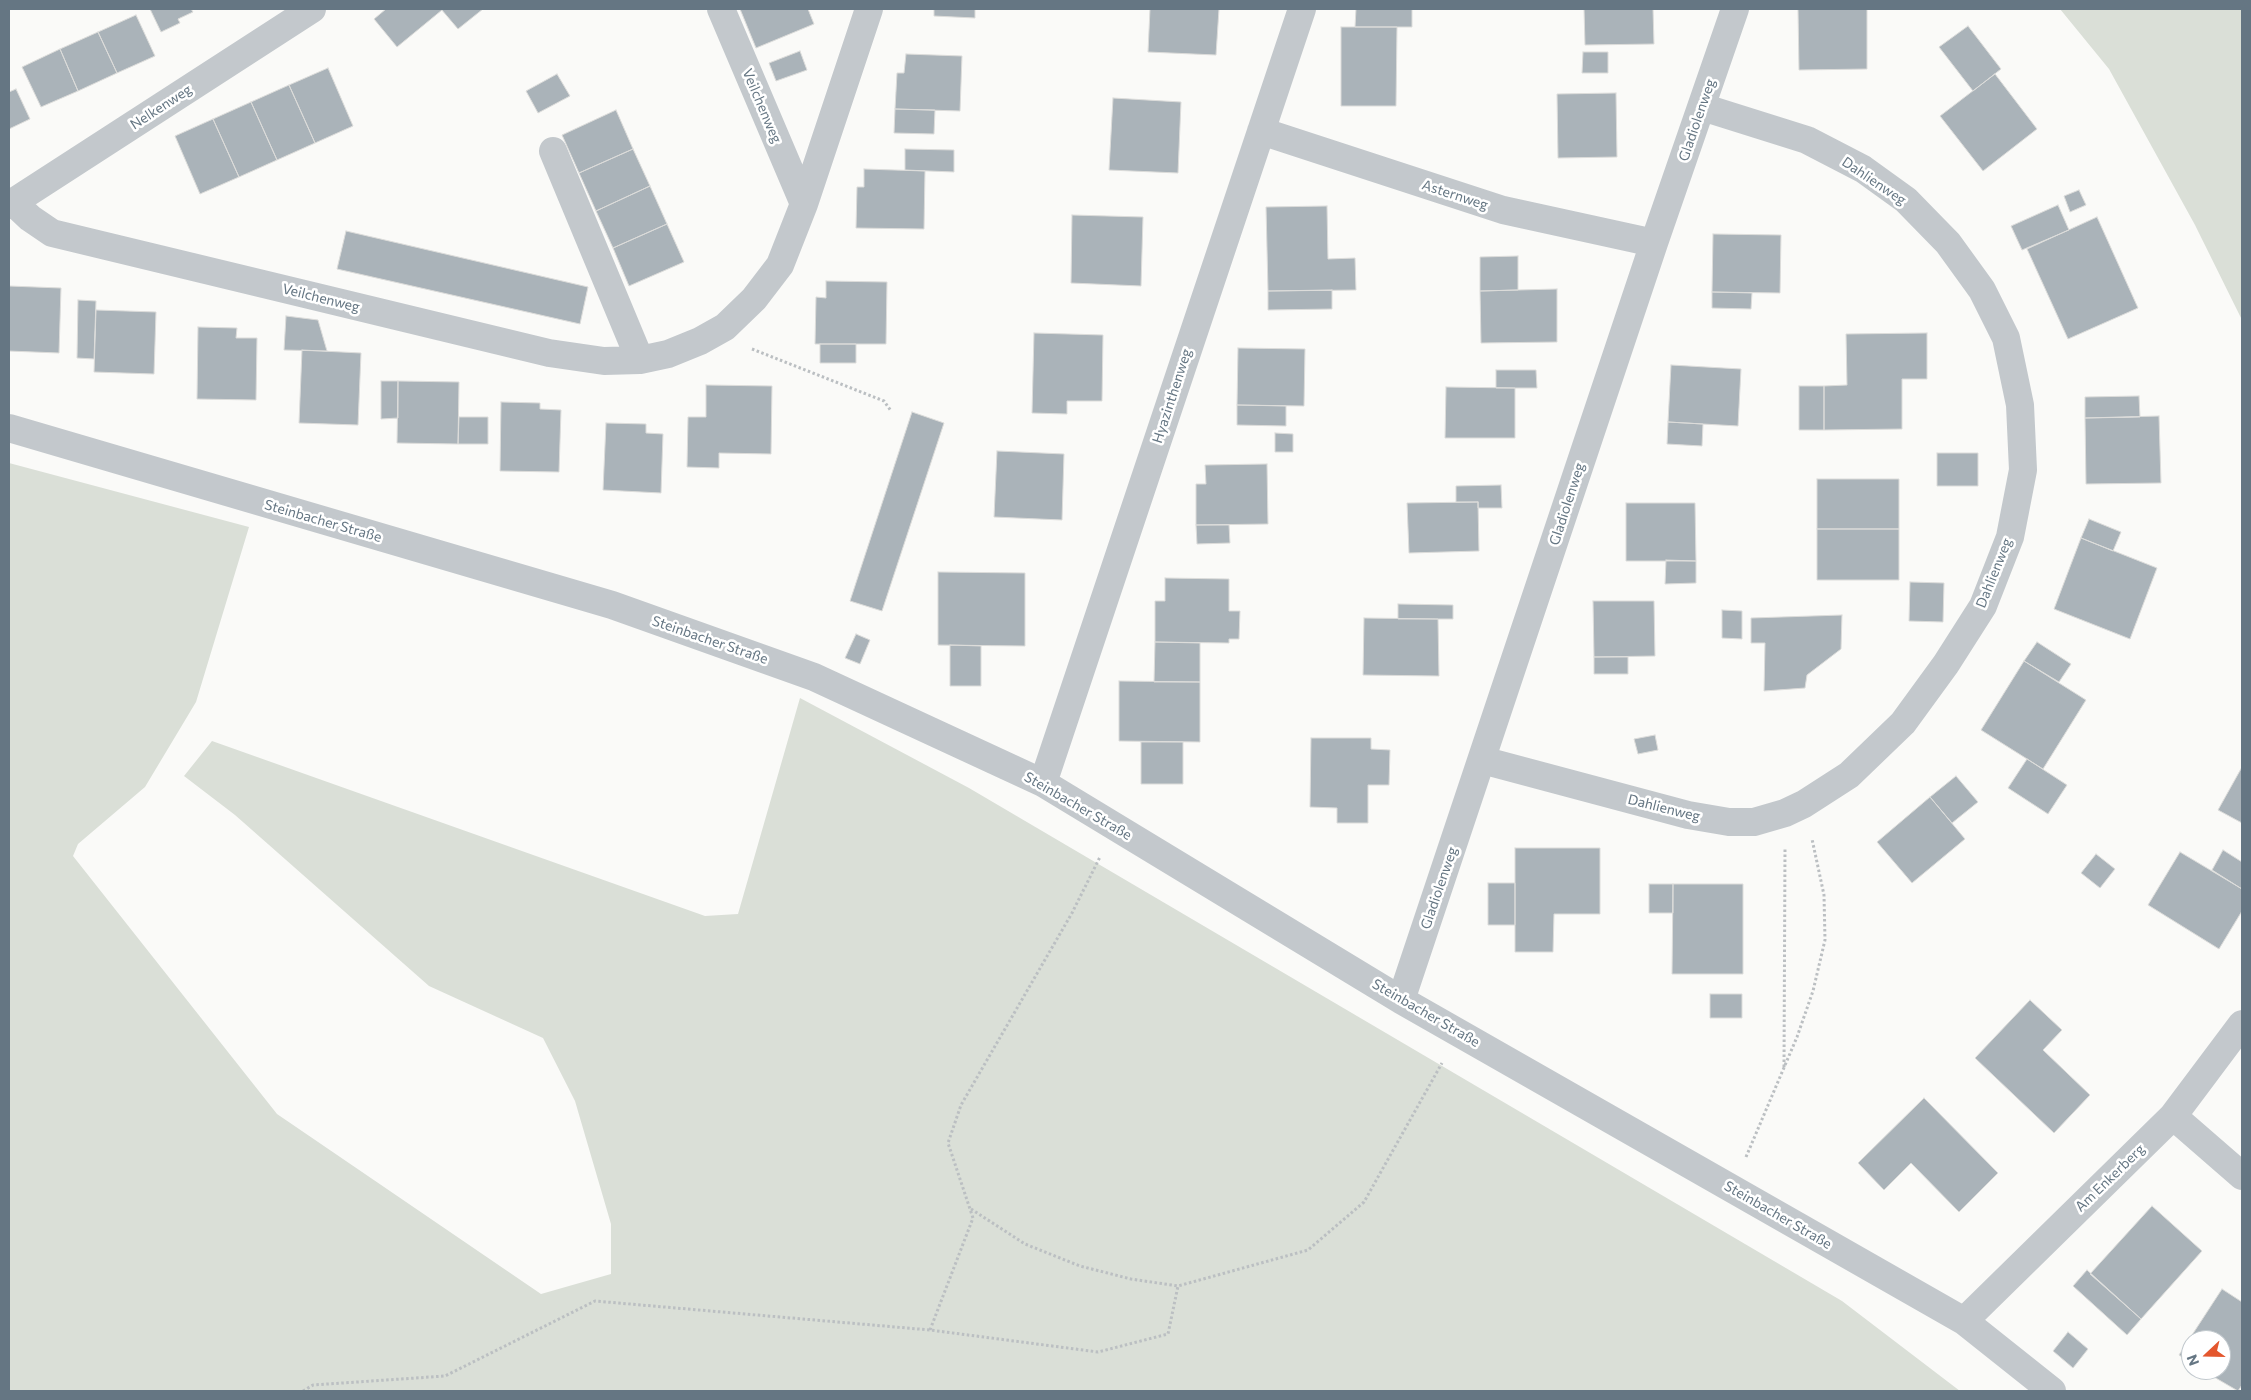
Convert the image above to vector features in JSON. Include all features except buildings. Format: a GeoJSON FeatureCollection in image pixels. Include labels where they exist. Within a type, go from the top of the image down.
{"type":"FeatureCollection","features":[{"type":"Feature","properties":{"kind":"street","name":"Nelkenweg"},"geometry":{"type":"LineString","coordinates":[[11,203],[312,9]]}},
{"type":"Feature","properties":{"kind":"street","name":"Veilchenweg"},"geometry":{"type":"LineString","coordinates":[[721,9],[804,204]]}},
{"type":"Feature","properties":{"kind":"street","name":"Veilchenweg"},"geometry":{"type":"LineString","coordinates":[[11,203],[52,233],[549,353],[604,361],[640,360],[668,354],[700,341],[725,327],[754,299],[780,265],[804,204],[869,9]]}},
{"type":"Feature","properties":{"kind":"street","name":"Hyazinthenweg"},"geometry":{"type":"LineString","coordinates":[[1043,783],[1302,9]]}},
{"type":"Feature","properties":{"kind":"street","name":"Gladiolenweg"},"geometry":{"type":"LineString","coordinates":[[1401,1000],[1654,243],[1735,9]]}},
{"type":"Feature","properties":{"kind":"street","name":"Dahlienweg"},"geometry":{"type":"LineString","coordinates":[[1482,760],[1696,816],[1729,822],[1754,822],[1795,809],[1849,775],[1903,723],[1946,664],[1983,606],[2010,538],[2022,470],[2020,405],[2006,338],[1982,290],[1948,243],[1906,200],[1863,169],[1807,140],[1702,108]]}},
{"type":"Feature","properties":{"kind":"street","name":"Asternweg"},"geometry":{"type":"LineString","coordinates":[[1261,131],[1503,210],[1654,243]]}},
{"type":"Feature","properties":{"kind":"street"},"geometry":{"type":"LineString","coordinates":[[553,151],[640,360]]}},
{"type":"Feature","properties":{"kind":"street","name":"Steinbacher Straße"},"geometry":{"type":"LineString","coordinates":[[9,428],[621,609],[814,676],[1043,783],[1401,1000],[1964,1321],[2052,1391]]}},
{"type":"Feature","properties":{"kind":"street","name":"Am Enkerberg"},"geometry":{"type":"LineString","coordinates":[[1964,1321],[2173,1116],[2242,1024]]}},
{"type":"Feature","properties":{"kind":"street"},"geometry":{"type":"LineString","coordinates":[[2173,1116],[2242,1176]]}},
{"type":"Feature","properties":{"kind":"path"},"geometry":{"type":"LineString","coordinates":[[750,348],[884,401],[891,410]]}},
{"type":"Feature","properties":{"kind":"path"},"geometry":{"type":"LineString","coordinates":[[1733,1189],[1784,1069],[1813,991],[1825,940],[1824,895],[1795,809]]}},
{"type":"Feature","properties":{"kind":"path"},"geometry":{"type":"LineString","coordinates":[[1784,1069],[1795,809]]}},
{"type":"Feature","properties":{"kind":"path"},"geometry":{"type":"LineString","coordinates":[[930,1330],[973,1218],[948,1143],[961,1104],[1072,913],[1115,828]]}},
{"type":"Feature","properties":{"kind":"path"},"geometry":{"type":"LineString","coordinates":[[971,1209],[1025,1244],[1080,1266],[1131,1279],[1178,1286],[1308,1250],[1364,1202],[1459,1032]]}},
{"type":"Feature","properties":{"kind":"path"},"geometry":{"type":"LineString","coordinates":[[302,1391],[313,1385],[445,1376],[595,1301],[930,1330],[1098,1352],[1168,1334],[1178,1286]]}},
{"type":"Feature","properties":{"kind":"path"},"geometry":{"type":"LineString","coordinates":[[313,1385],[313,1391]]}},
{"type":"Feature","properties":{"kind":"shaded area"},"geometry":{"type":"Polygon","coordinates":[[[2060,9],[2242,9],[2242,320],[2195,225],[2109,69],[2060,9]]]}},
{"type":"Feature","properties":{"kind":"shaded area"},"geometry":{"type":"Polygon","coordinates":[[[9,463],[249,527],[196,702],[145,787],[78,844],[73,856],[277,1114],[541,1294],[611,1274],[611,1224],[575,1101],[543,1038],[429,986],[235,815],[184,776],[212,741],[705,916],[738,914],[800,698],[969,788],[1842,1301],[1960,1391],[9,1391],[9,463]]]}}]}
